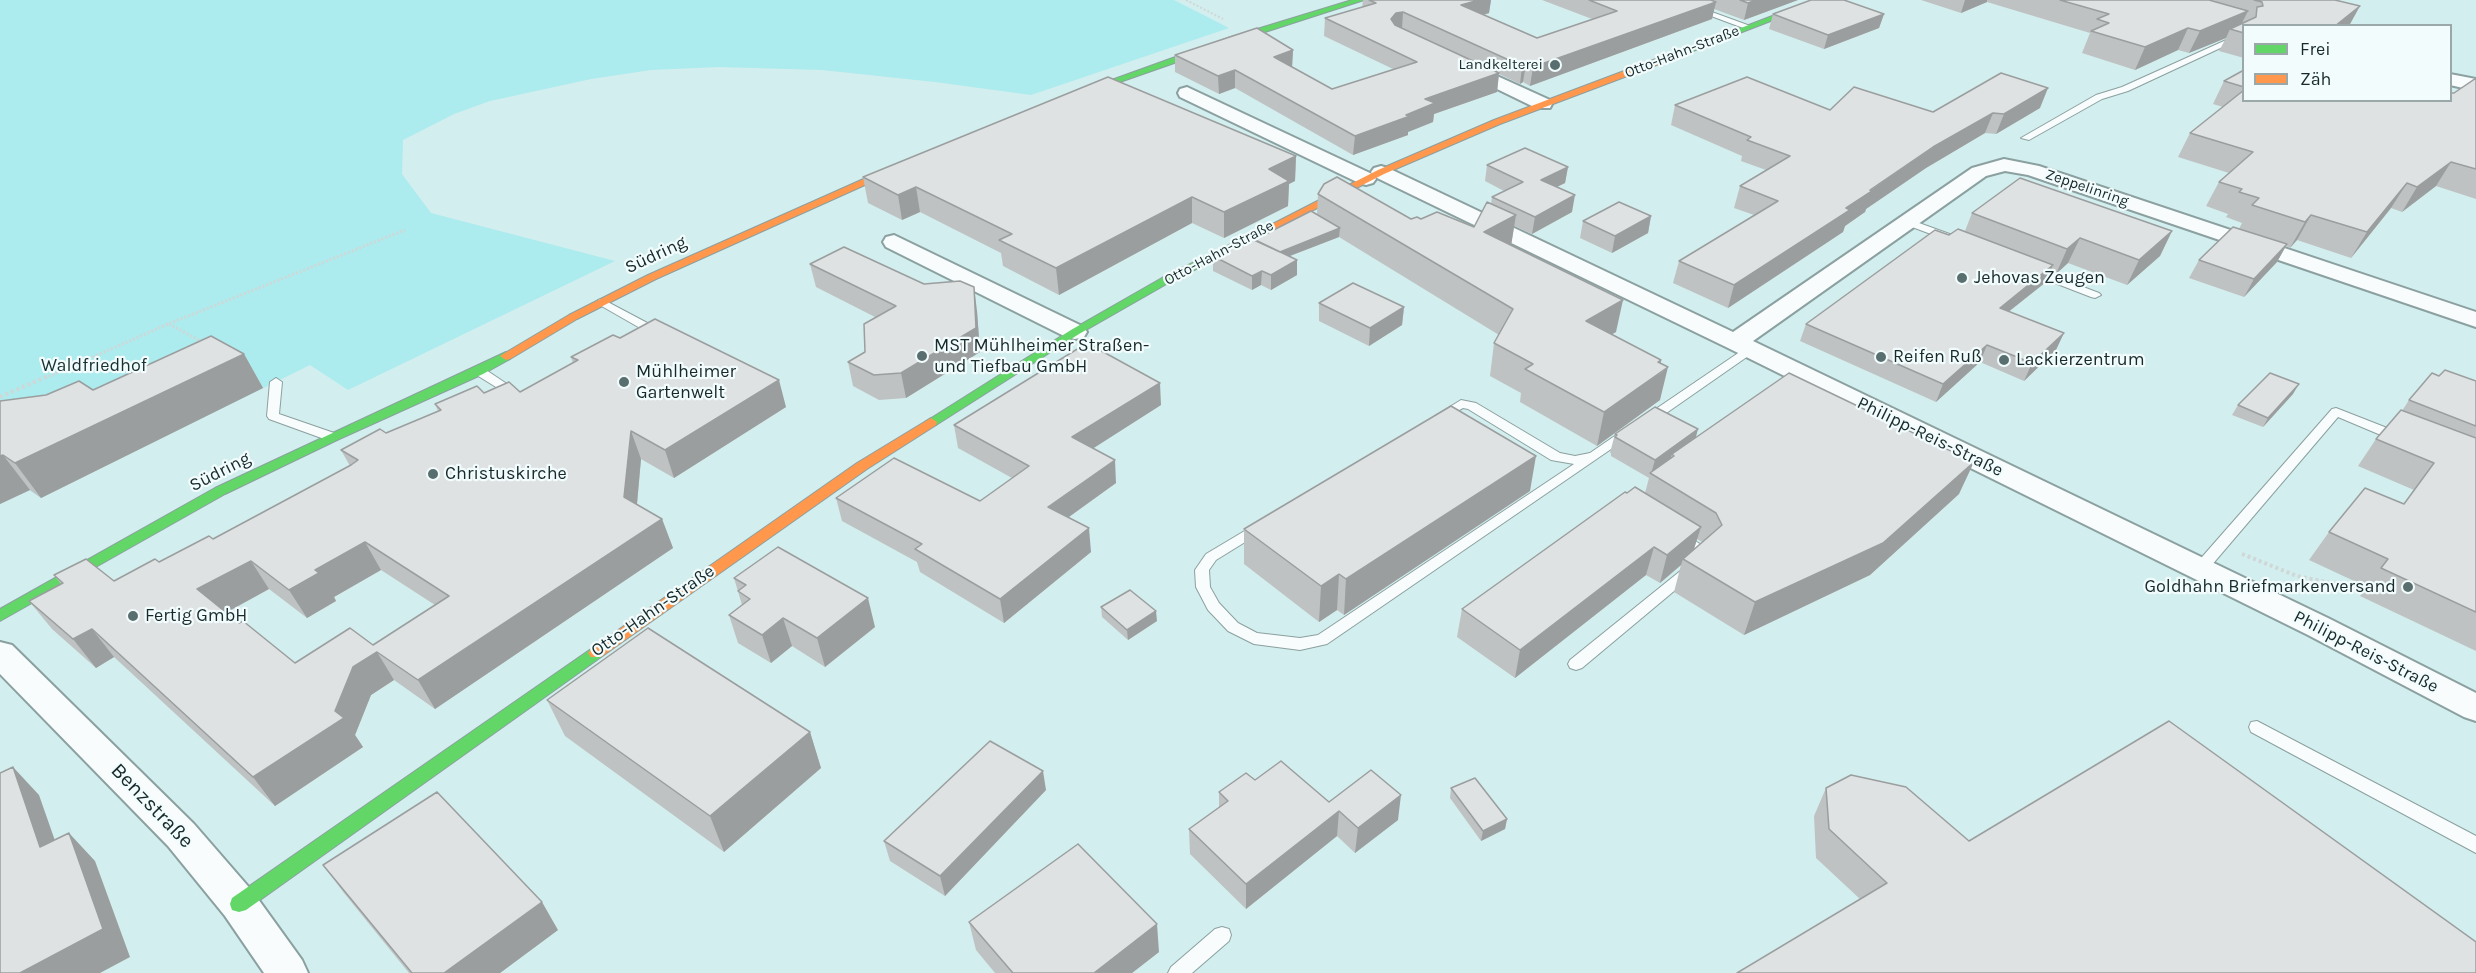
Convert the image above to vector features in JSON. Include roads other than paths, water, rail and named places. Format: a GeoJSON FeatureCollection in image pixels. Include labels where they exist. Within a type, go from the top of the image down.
{"type":"FeatureCollection","features":[{"type":"Feature","properties":{"kind":"street"},"geometry":{"type":"LineString","coordinates":[[1065,99],[1234,39],[1360,0]]}},
{"type":"Feature","properties":{"kind":"street","name":"Otto-Hahn-Straße"},"geometry":{"type":"LineString","coordinates":[[239,904],[862,466],[1075,332],[1166,280],[1373,175],[1543,104],[1821,0]]}},
{"type":"Feature","properties":{"kind":"street"},"geometry":{"type":"LineString","coordinates":[[1452,60],[1543,104]]}},
{"type":"Feature","properties":{"kind":"street"},"geometry":{"type":"LineString","coordinates":[[2452,79],[2476,85]]}},
{"type":"Feature","properties":{"kind":"street"},"geometry":{"type":"LineString","coordinates":[[1187,93],[1373,175]]}},
{"type":"Feature","properties":{"kind":"street","name":"Südring"},"geometry":{"type":"LineString","coordinates":[[0,616],[220,491],[332,437],[479,371],[651,277],[915,159]]}},
{"type":"Feature","properties":{"kind":"street","name":"Zeppelinring"},"geometry":{"type":"LineString","coordinates":[[1742,345],[1908,222],[1987,168],[2004,165],[2020,167],[2476,320]]}},
{"type":"Feature","properties":{"kind":"street","name":"Philipp-Reis-Straße"},"geometry":{"type":"LineString","coordinates":[[1373,175],[1742,345],[1800,379],[2200,569],[2476,708]]}},
{"type":"Feature","properties":{"kind":"street"},"geometry":{"type":"LineString","coordinates":[[894,242],[1075,332]]}},
{"type":"Feature","properties":{"kind":"street","name":"Benzstraße"},"geometry":{"type":"LineString","coordinates":[[0,654],[181,835],[239,904],[288,973]]}},
{"type":"Feature","properties":{"kind":"lane"},"geometry":{"type":"LineString","coordinates":[[1672,0],[1749,27]]}},
{"type":"Feature","properties":{"kind":"lane"},"geometry":{"type":"LineString","coordinates":[[2026,138],[2099,97],[2125,89],[2242,35]]}},
{"type":"Feature","properties":{"kind":"lane"},"geometry":{"type":"LineString","coordinates":[[1908,222],[1966,244]]}},
{"type":"Feature","properties":{"kind":"lane"},"geometry":{"type":"LineString","coordinates":[[2020,266],[2095,295]]}},
{"type":"Feature","properties":{"kind":"lane"},"geometry":{"type":"LineString","coordinates":[[602,302],[649,328],[629,338]]}},
{"type":"Feature","properties":{"kind":"lane"},"geometry":{"type":"LineString","coordinates":[[1271,520],[1211,556],[1202,570],[1203,587],[1213,606],[1233,627],[1254,638],[1300,644],[1323,640],[1594,457],[1742,345]]}},
{"type":"Feature","properties":{"kind":"lane"},"geometry":{"type":"LineString","coordinates":[[479,371],[518,396],[528,390]]}},
{"type":"Feature","properties":{"kind":"lane"},"geometry":{"type":"LineString","coordinates":[[276,382],[273,416],[332,437]]}},
{"type":"Feature","properties":{"kind":"lane"},"geometry":{"type":"LineString","coordinates":[[1431,422],[1461,404],[1472,406],[1557,457],[1575,460],[1594,457]]}},
{"type":"Feature","properties":{"kind":"lane"},"geometry":{"type":"LineString","coordinates":[[2200,569],[2336,412],[2411,442]]}},
{"type":"Feature","properties":{"kind":"lane"},"geometry":{"type":"LineString","coordinates":[[1576,664],[1699,563],[1703,557],[1700,550],[1664,527]]}},
{"type":"Feature","properties":{"kind":"lane"},"geometry":{"type":"LineString","coordinates":[[2257,727],[2476,845]]}},
{"type":"Feature","properties":{"kind":"lane"},"geometry":{"type":"LineString","coordinates":[[1178,973],[1222,935]]}},
{"type":"Feature","properties":{"kind":"place","name":"Landkelterei"},"geometry":{"type":"Point","coordinates":[1555,65]}},
{"type":"Feature","properties":{"kind":"place","name":"Jehovas Zeugen"},"geometry":{"type":"Point","coordinates":[1962,278]}},
{"type":"Feature","properties":{"kind":"place","name":"MST Mühlheimer Straßen- und Tiefbau GmbH"},"geometry":{"type":"Point","coordinates":[922,356]}},
{"type":"Feature","properties":{"kind":"place","name":"Reifen Ruß"},"geometry":{"type":"Point","coordinates":[1881,357]}},
{"type":"Feature","properties":{"kind":"place","name":"Lackierzentrum"},"geometry":{"type":"Point","coordinates":[2004,360]}},
{"type":"Feature","properties":{"kind":"place","name":"Mühlheimer Gartenwelt"},"geometry":{"type":"Point","coordinates":[624,382]}},
{"type":"Feature","properties":{"kind":"place","name":"Christuskirche"},"geometry":{"type":"Point","coordinates":[433,474]}},
{"type":"Feature","properties":{"kind":"place","name":"Goldhahn Briefmarkenversand"},"geometry":{"type":"Point","coordinates":[2408,587]}},
{"type":"Feature","properties":{"kind":"place","name":"Fertig GmbH"},"geometry":{"type":"Point","coordinates":[133,616]}},
{"type":"Feature","properties":{"kind":"park label","name":"Waldfriedhof"},"geometry":{"type":"Point","coordinates":[94,366]}}]}
